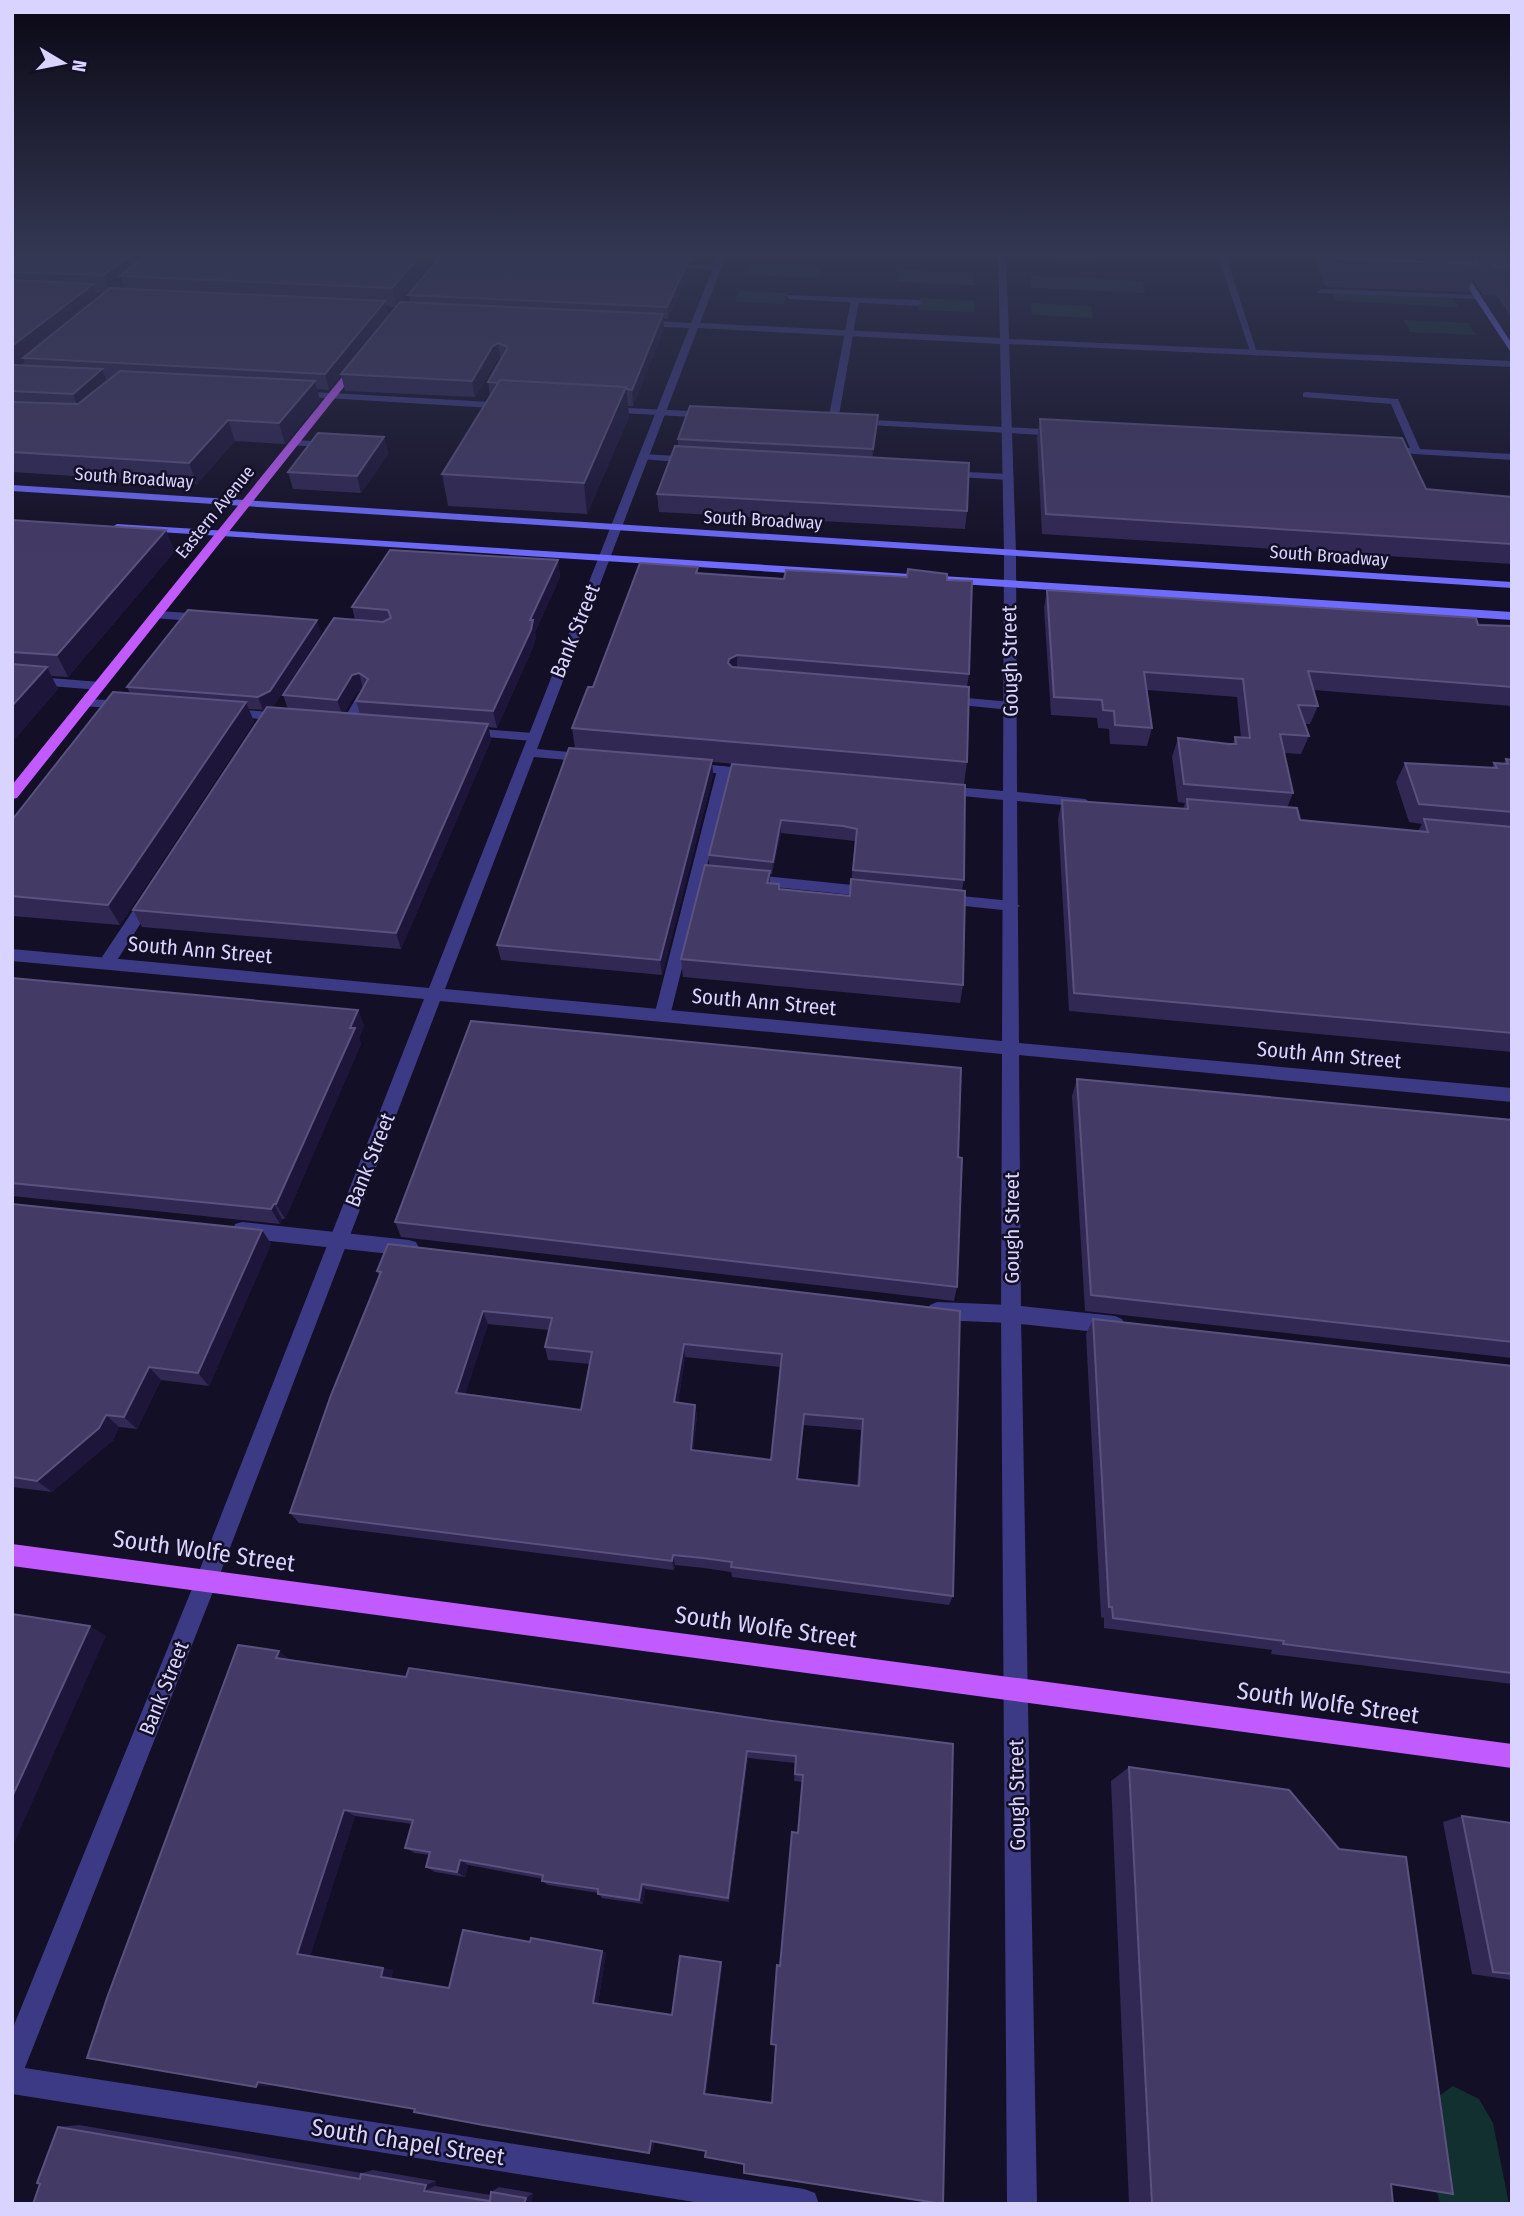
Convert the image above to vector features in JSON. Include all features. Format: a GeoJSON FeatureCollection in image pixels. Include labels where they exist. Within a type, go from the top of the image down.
{"type":"FeatureCollection","features":[{"type":"Feature","properties":{"kind":"main road","name":"Eastern Avenue"},"geometry":{"type":"LineString","coordinates":[[12,795],[363,356]]}},
{"type":"Feature","properties":{"kind":"main road","name":"South Broadway"},"geometry":{"type":"LineString","coordinates":[[12,488],[1512,585]]}},
{"type":"Feature","properties":{"kind":"main road"},"geometry":{"type":"LineString","coordinates":[[110,526],[1512,615]]}},
{"type":"Feature","properties":{"kind":"main road","name":"South Wolfe Street"},"geometry":{"type":"LineString","coordinates":[[12,1555],[207,1579],[1512,1756]]}},
{"type":"Feature","properties":{"kind":"street","name":"Bank Street"},"geometry":{"type":"LineString","coordinates":[[12,2066],[207,1579],[683,356]]}},
{"type":"Feature","properties":{"kind":"street"},"geometry":{"type":"LineString","coordinates":[[833,421],[845,356]]}},
{"type":"Feature","properties":{"kind":"street","name":"Gough Street"},"geometry":{"type":"LineString","coordinates":[[1004,356],[1010,552],[1012,1314],[1022,2204]]}},
{"type":"Feature","properties":{"kind":"street"},"geometry":{"type":"LineString","coordinates":[[1317,356],[1512,364]]}},
{"type":"Feature","properties":{"kind":"street"},"geometry":{"type":"LineString","coordinates":[[286,394],[524,406]]}},
{"type":"Feature","properties":{"kind":"street"},"geometry":{"type":"LineString","coordinates":[[479,404],[484,394]]}},
{"type":"Feature","properties":{"kind":"street"},"geometry":{"type":"LineString","coordinates":[[1306,395],[1395,401],[1416,452]]}},
{"type":"Feature","properties":{"kind":"street"},"geometry":{"type":"LineString","coordinates":[[592,409],[729,416]]}},
{"type":"Feature","properties":{"kind":"street"},"geometry":{"type":"LineString","coordinates":[[820,420],[1074,433]]}},
{"type":"Feature","properties":{"kind":"street"},"geometry":{"type":"LineString","coordinates":[[294,443],[342,445]]}},
{"type":"Feature","properties":{"kind":"street"},"geometry":{"type":"LineString","coordinates":[[1375,449],[1512,457]]}},
{"type":"Feature","properties":{"kind":"street"},"geometry":{"type":"LineString","coordinates":[[645,457],[712,461]]}},
{"type":"Feature","properties":{"kind":"street"},"geometry":{"type":"LineString","coordinates":[[928,473],[1009,477]]}},
{"type":"Feature","properties":{"kind":"street"},"geometry":{"type":"LineString","coordinates":[[157,615],[224,619]]}},
{"type":"Feature","properties":{"kind":"street"},"geometry":{"type":"LineString","coordinates":[[12,679],[100,686]]}},
{"type":"Feature","properties":{"kind":"street"},"geometry":{"type":"LineString","coordinates":[[349,722],[363,696]]}},
{"type":"Feature","properties":{"kind":"street"},"geometry":{"type":"LineString","coordinates":[[266,721],[282,709],[289,698]]}},
{"type":"Feature","properties":{"kind":"street"},"geometry":{"type":"LineString","coordinates":[[928,699],[1011,706]]}},
{"type":"Feature","properties":{"kind":"street"},"geometry":{"type":"LineString","coordinates":[[87,703],[145,707]]}},
{"type":"Feature","properties":{"kind":"street"},"geometry":{"type":"LineString","coordinates":[[214,711],[266,721],[296,718]]}},
{"type":"Feature","properties":{"kind":"street"},"geometry":{"type":"LineString","coordinates":[[455,731],[606,759]]}},
{"type":"Feature","properties":{"kind":"street"},"geometry":{"type":"LineString","coordinates":[[671,765],[764,774]]}},
{"type":"Feature","properties":{"kind":"street"},"geometry":{"type":"LineString","coordinates":[[662,1016],[724,770]]}},
{"type":"Feature","properties":{"kind":"street"},"geometry":{"type":"LineString","coordinates":[[923,788],[1102,804]]}},
{"type":"Feature","properties":{"kind":"street"},"geometry":{"type":"LineString","coordinates":[[698,874],[889,894]]}},
{"type":"Feature","properties":{"kind":"street"},"geometry":{"type":"LineString","coordinates":[[106,964],[158,884]]}},
{"type":"Feature","properties":{"kind":"street"},"geometry":{"type":"LineString","coordinates":[[930,898],[1012,906]]}},
{"type":"Feature","properties":{"kind":"street","name":"South Ann Street"},"geometry":{"type":"LineString","coordinates":[[12,955],[1512,1095]]}},
{"type":"Feature","properties":{"kind":"street"},"geometry":{"type":"LineString","coordinates":[[220,1228],[432,1251]]}},
{"type":"Feature","properties":{"kind":"street"},"geometry":{"type":"LineString","coordinates":[[918,1308],[960,1313],[1012,1314],[1134,1327]]}},
{"type":"Feature","properties":{"kind":"street","name":"South Chapel Street"},"geometry":{"type":"LineString","coordinates":[[12,2080],[804,2204]]}},
{"type":"Feature","properties":{"kind":"green space"},"geometry":{"type":"Polygon","coordinates":[[[1453,2086],[1479,2099],[1493,2123],[1509,2204],[1442,2204],[1439,2200],[1425,2144],[1429,2103],[1453,2086]]]}},
{"type":"Feature","properties":{"kind":"building"},"geometry":{"type":"Polygon","coordinates":[[[25,356],[339,356],[325,374],[23,358],[25,356]]]}},
{"type":"Feature","properties":{"kind":"building"},"geometry":{"type":"Polygon","coordinates":[[[355,356],[486,356],[472,381],[341,374],[355,356]]]}},
{"type":"Feature","properties":{"kind":"building"},"geometry":{"type":"Polygon","coordinates":[[[503,356],[646,356],[632,390],[626,387],[500,380],[498,383],[488,382],[503,356]]]}},
{"type":"Feature","properties":{"kind":"building"},"geometry":{"type":"Polygon","coordinates":[[[12,365],[102,369],[73,394],[12,391],[12,365]]]}},
{"type":"Feature","properties":{"kind":"building"},"geometry":{"type":"Polygon","coordinates":[[[120,371],[315,381],[279,423],[228,420],[189,463],[12,452],[12,402],[78,404],[120,371]]]}},
{"type":"Feature","properties":{"kind":"building"},"geometry":{"type":"Polygon","coordinates":[[[500,380],[626,387],[584,483],[442,474],[500,380]]]}},
{"type":"Feature","properties":{"kind":"building"},"geometry":{"type":"Polygon","coordinates":[[[690,406],[878,415],[873,449],[678,439],[690,406]]]}},
{"type":"Feature","properties":{"kind":"building"},"geometry":{"type":"Polygon","coordinates":[[[1040,419],[1402,438],[1426,489],[1512,497],[1512,544],[1046,514],[1040,419]]]}},
{"type":"Feature","properties":{"kind":"building"},"geometry":{"type":"Polygon","coordinates":[[[318,433],[384,437],[357,476],[288,472],[318,433]]]}},
{"type":"Feature","properties":{"kind":"building"},"geometry":{"type":"Polygon","coordinates":[[[675,446],[969,463],[967,511],[657,494],[675,446]]]}},
{"type":"Feature","properties":{"kind":"building"},"geometry":{"type":"Polygon","coordinates":[[[12,520],[166,530],[57,655],[12,652],[12,520]]]}},
{"type":"Feature","properties":{"kind":"building"},"geometry":{"type":"Polygon","coordinates":[[[390,550],[558,560],[530,620],[533,620],[531,630],[493,711],[356,701],[368,679],[359,673],[352,675],[337,700],[283,695],[334,618],[383,622],[391,618],[388,610],[352,607],[390,550]]]}},
{"type":"Feature","properties":{"kind":"building"},"geometry":{"type":"Polygon","coordinates":[[[640,563],[698,567],[696,573],[784,579],[786,570],[907,577],[908,569],[947,574],[947,580],[972,581],[969,674],[737,655],[729,659],[728,663],[732,667],[969,687],[967,762],[572,728],[588,687],[593,687],[640,563]]]}},
{"type":"Feature","properties":{"kind":"building"},"geometry":{"type":"Polygon","coordinates":[[[1047,590],[1476,618],[1478,625],[1512,626],[1512,687],[1308,671],[1318,706],[1298,705],[1309,736],[1280,734],[1293,793],[1184,784],[1178,738],[1236,744],[1235,737],[1250,738],[1243,679],[1144,672],[1152,728],[1115,725],[1114,711],[1103,710],[1102,700],[1054,697],[1047,590]]]}},
{"type":"Feature","properties":{"kind":"building"},"geometry":{"type":"Polygon","coordinates":[[[188,610],[317,620],[270,691],[258,697],[127,687],[188,610]]]}},
{"type":"Feature","properties":{"kind":"building"},"geometry":{"type":"Polygon","coordinates":[[[12,664],[47,667],[12,706],[12,664]]]}},
{"type":"Feature","properties":{"kind":"building"},"geometry":{"type":"Polygon","coordinates":[[[113,692],[246,702],[108,905],[12,896],[12,820],[113,692]]]}},
{"type":"Feature","properties":{"kind":"building"},"geometry":{"type":"Polygon","coordinates":[[[267,707],[488,724],[396,933],[133,910],[267,707]]]}},
{"type":"Feature","properties":{"kind":"building"},"geometry":{"type":"Polygon","coordinates":[[[569,748],[712,760],[660,960],[497,945],[569,748]]]}},
{"type":"Feature","properties":{"kind":"building"},"geometry":{"type":"Polygon","coordinates":[[[1506,759],[1512,760],[1512,812],[1419,804],[1405,763],[1497,768],[1494,763],[1508,764],[1506,759]]]}},
{"type":"Feature","properties":{"kind":"building"},"geometry":{"type":"Polygon","coordinates":[[[732,764],[965,785],[964,880],[853,870],[857,829],[843,826],[781,820],[773,862],[709,855],[732,764]]]}},
{"type":"Feature","properties":{"kind":"building"},"geometry":{"type":"Polygon","coordinates":[[[1187,799],[1297,808],[1300,820],[1428,832],[1424,819],[1512,827],[1512,1033],[1074,993],[1062,800],[1188,809],[1187,799]]]}},
{"type":"Feature","properties":{"kind":"building"},"geometry":{"type":"Polygon","coordinates":[[[705,865],[770,871],[767,883],[779,884],[779,889],[809,892],[850,896],[851,879],[965,891],[963,985],[681,959],[705,865]]]}},
{"type":"Feature","properties":{"kind":"building"},"geometry":{"type":"Polygon","coordinates":[[[12,978],[358,1010],[350,1028],[355,1028],[276,1204],[271,1209],[12,1183],[12,978]]]}},
{"type":"Feature","properties":{"kind":"building"},"geometry":{"type":"Polygon","coordinates":[[[471,1021],[961,1068],[958,1157],[962,1158],[957,1287],[395,1222],[471,1021]]]}},
{"type":"Feature","properties":{"kind":"building"},"geometry":{"type":"Polygon","coordinates":[[[1077,1079],[1512,1120],[1512,1342],[1091,1295],[1077,1079]]]}},
{"type":"Feature","properties":{"kind":"building"},"geometry":{"type":"Polygon","coordinates":[[[12,1204],[262,1230],[198,1373],[149,1367],[124,1417],[106,1415],[99,1428],[37,1481],[12,1477],[12,1204]]]}},
{"type":"Feature","properties":{"kind":"building"},"geometry":{"type":"Polygon","coordinates":[[[388,1244],[960,1311],[953,1596],[731,1567],[732,1562],[703,1558],[673,1555],[672,1561],[290,1513],[331,1395],[381,1272],[377,1271],[388,1244]],[[483,1311],[456,1393],[581,1410],[592,1352],[545,1347],[552,1318],[483,1311]],[[684,1344],[674,1402],[695,1405],[691,1450],[771,1460],[782,1354],[684,1344]],[[804,1414],[797,1479],[859,1486],[863,1419],[804,1414]]]}},
{"type":"Feature","properties":{"kind":"building"},"geometry":{"type":"Polygon","coordinates":[[[1093,1319],[1512,1366],[1512,1673],[1283,1644],[1284,1641],[1113,1618],[1112,1607],[1109,1607],[1093,1319]]]}},
{"type":"Feature","properties":{"kind":"building"},"geometry":{"type":"Polygon","coordinates":[[[12,1614],[90,1626],[12,1797],[12,1614]]]}},
{"type":"Feature","properties":{"kind":"building"},"geometry":{"type":"Polygon","coordinates":[[[238,1645],[279,1651],[276,1658],[406,1677],[409,1668],[772,1721],[953,1744],[943,2204],[744,2173],[744,2164],[705,2157],[706,2151],[651,2141],[649,2153],[483,2125],[414,2112],[415,2109],[258,2082],[256,2087],[87,2058],[238,1645]],[[747,1751],[728,1898],[642,1884],[639,1900],[598,1894],[598,1889],[542,1881],[543,1875],[460,1860],[457,1872],[426,1867],[430,1852],[405,1848],[413,1820],[344,1810],[297,1954],[383,1968],[381,1977],[449,1988],[463,1930],[530,1942],[531,1938],[602,1951],[593,2003],[672,2015],[680,1956],[721,1962],[704,2094],[772,2103],[776,2045],[771,2044],[777,1965],[780,1966],[792,1832],[798,1833],[803,1775],[795,1774],[796,1756],[747,1751]]]}},
{"type":"Feature","properties":{"kind":"building"},"geometry":{"type":"Polygon","coordinates":[[[1129,1767],[1289,1790],[1339,1849],[1406,1857],[1453,2194],[1391,2184],[1393,2204],[1152,2204],[1129,1767]]]}},
{"type":"Feature","properties":{"kind":"building"},"geometry":{"type":"Polygon","coordinates":[[[1462,1816],[1512,1823],[1512,1974],[1493,1972],[1462,1816]]]}},
{"type":"Feature","properties":{"kind":"building"},"geometry":{"type":"Polygon","coordinates":[[[58,2127],[360,2179],[361,2174],[426,2185],[424,2191],[490,2201],[491,2192],[526,2198],[524,2204],[33,2204],[40,2184],[37,2183],[58,2127]]]}}]}
